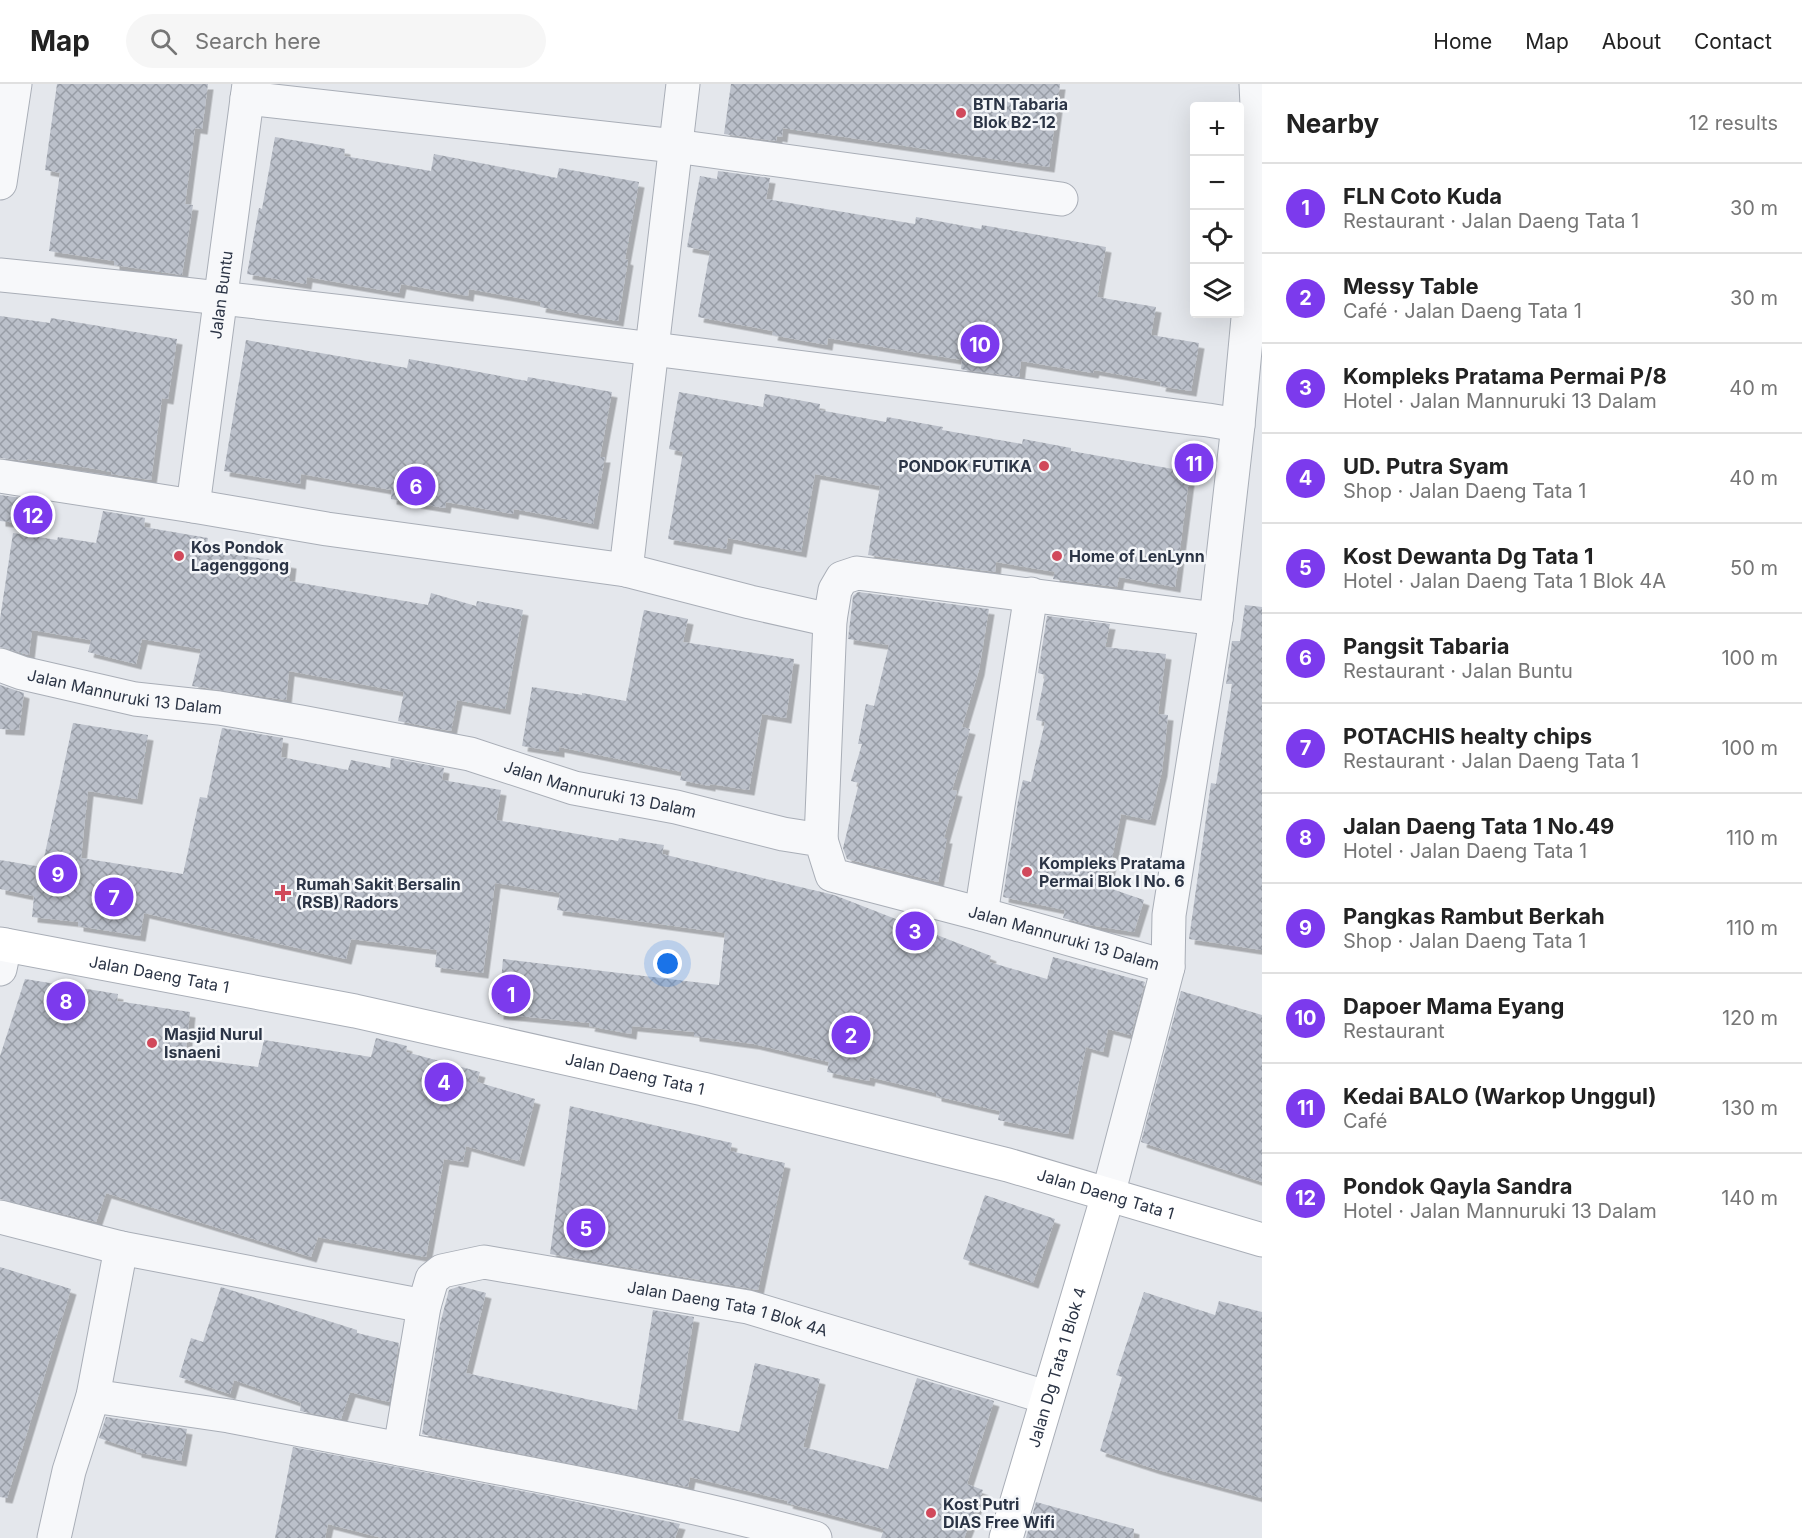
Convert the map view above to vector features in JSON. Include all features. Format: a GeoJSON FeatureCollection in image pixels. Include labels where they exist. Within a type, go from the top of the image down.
{"type":"FeatureCollection","features":[{"type":"Feature","properties":{"kind":"street"},"geometry":{"type":"LineString","coordinates":[[0,183],[15,84]]}},
{"type":"Feature","properties":{"kind":"street"},"geometry":{"type":"LineString","coordinates":[[626,570],[683,84]]}},
{"type":"Feature","properties":{"kind":"street"},"geometry":{"type":"LineString","coordinates":[[1108,1195],[1168,967],[1169,915],[1216,619],[1238,425],[1255,243],[1256,84]]}},
{"type":"Feature","properties":{"kind":"street"},"geometry":{"type":"LineString","coordinates":[[248,91],[1061,199]]}},
{"type":"Feature","properties":{"kind":"street","name":"Jalan Buntu"},"geometry":{"type":"LineString","coordinates":[[193,506],[248,91]]}},
{"type":"Feature","properties":{"kind":"street"},"geometry":{"type":"LineString","coordinates":[[0,275],[221,297],[652,349],[1238,425]]}},
{"type":"Feature","properties":{"kind":"street"},"geometry":{"type":"LineString","coordinates":[[0,477],[327,529],[626,570],[830,620]]}},
{"type":"Feature","properties":{"kind":"street"},"geometry":{"type":"LineString","coordinates":[[821,840],[830,620],[835,590],[842,578],[857,573],[1216,619]]}},
{"type":"Feature","properties":{"kind":"street"},"geometry":{"type":"LineString","coordinates":[[981,914],[1031,594]]}},
{"type":"Feature","properties":{"kind":"street","name":"Jalan Mannuruki 13 Dalam"},"geometry":{"type":"LineString","coordinates":[[0,665],[22,673],[105,693],[301,722],[470,754],[574,789],[676,807],[783,834],[821,840],[832,875],[1168,967]]}},
{"type":"Feature","properties":{"kind":"street","name":"Jalan Daeng Tata 1"},"geometry":{"type":"LineString","coordinates":[[2,953],[355,1011],[703,1089],[1008,1165],[1262,1240]]}},
{"type":"Feature","properties":{"kind":"street","name":"Jalan Dg Tata 1 Blok 4"},"geometry":{"type":"LineString","coordinates":[[1006,1538],[1046,1397],[1108,1195]]}},
{"type":"Feature","properties":{"kind":"street"},"geometry":{"type":"LineString","coordinates":[[0,1217],[121,1248],[424,1306]]}},
{"type":"Feature","properties":{"kind":"street"},"geometry":{"type":"LineString","coordinates":[[54,1538],[69,1471],[93,1396],[121,1248]]}},
{"type":"Feature","properties":{"kind":"street","name":"Jalan Daeng Tata 1 Blok 4A"},"geometry":{"type":"LineString","coordinates":[[400,1449],[424,1306],[432,1279],[442,1271],[484,1262],[748,1307],[1046,1397]]}},
{"type":"Feature","properties":{"kind":"street"},"geometry":{"type":"LineString","coordinates":[[93,1396],[229,1416],[642,1496],[751,1520],[815,1538]]}},
{"type":"Feature","properties":{"kind":"building"},"geometry":{"type":"Polygon","coordinates":[[[57,84],[208,84],[202,129],[195,128],[185,204],[193,205],[182,275],[114,265],[114,261],[49,251],[60,173],[45,170],[57,84]]]}},
{"type":"Feature","properties":{"kind":"building"},"geometry":{"type":"Polygon","coordinates":[[[731,84],[1060,84],[1049,167],[783,128],[782,137],[777,136],[776,141],[724,134],[731,84]]]}},
{"type":"Feature","properties":{"kind":"building"},"geometry":{"type":"Polygon","coordinates":[[[275,137],[345,149],[344,156],[431,171],[434,154],[557,178],[559,168],[639,182],[625,259],[628,260],[618,321],[540,307],[541,302],[469,289],[468,296],[401,284],[399,293],[307,277],[306,284],[247,274],[275,137]]]}},
{"type":"Feature","properties":{"kind":"building"},"geometry":{"type":"Polygon","coordinates":[[[718,171],[770,178],[766,199],[915,224],[916,217],[981,229],[982,225],[1106,247],[1097,297],[1156,307],[1151,335],[1199,343],[1191,391],[1160,386],[1161,382],[1094,370],[1093,373],[1021,361],[1019,377],[965,370],[961,369],[962,360],[828,338],[827,345],[772,335],[773,331],[698,317],[710,251],[687,247],[700,176],[717,179],[718,171]]]}},
{"type":"Feature","properties":{"kind":"building"},"geometry":{"type":"Polygon","coordinates":[[[0,316],[50,323],[51,318],[177,339],[168,399],[162,398],[151,480],[111,474],[112,472],[96,469],[27,459],[27,461],[0,458],[0,316]]]}},
{"type":"Feature","properties":{"kind":"building"},"geometry":{"type":"Polygon","coordinates":[[[246,340],[407,368],[409,359],[527,381],[528,377],[612,392],[600,457],[605,457],[593,524],[514,509],[513,514],[446,502],[445,508],[391,499],[392,490],[301,474],[300,484],[224,471],[246,340]]]}},
{"type":"Feature","properties":{"kind":"building"},"geometry":{"type":"Polygon","coordinates":[[[679,392],[763,407],[765,394],[820,404],[819,410],[886,422],[887,417],[943,427],[942,430],[1022,444],[1023,439],[1071,448],[1071,451],[1190,472],[1175,587],[1119,577],[1117,587],[1053,579],[1055,572],[996,562],[995,572],[868,555],[880,486],[815,474],[801,552],[728,538],[726,549],[668,539],[683,452],[669,449],[679,392]]]}},
{"type":"Feature","properties":{"kind":"building"},"geometry":{"type":"Polygon","coordinates":[[[0,495],[22,498],[18,523],[0,521],[0,495]]]}},
{"type":"Feature","properties":{"kind":"building"},"geometry":{"type":"Polygon","coordinates":[[[103,511],[145,518],[144,527],[208,538],[206,550],[291,563],[289,581],[428,605],[431,593],[476,606],[477,601],[523,610],[505,709],[457,700],[451,731],[398,721],[404,692],[289,671],[286,700],[192,686],[201,649],[142,639],[136,664],[88,652],[91,640],[32,630],[29,655],[0,647],[0,619],[13,533],[96,543],[103,511]]]}},
{"type":"Feature","properties":{"kind":"building"},"geometry":{"type":"Polygon","coordinates":[[[858,592],[989,609],[979,670],[962,727],[970,729],[952,790],[957,791],[944,838],[947,838],[938,882],[847,859],[843,848],[859,783],[851,781],[862,744],[858,744],[866,704],[874,706],[889,645],[848,639],[853,596],[858,592]]]}},
{"type":"Feature","properties":{"kind":"building"},"geometry":{"type":"Polygon","coordinates":[[[1245,605],[1262,607],[1262,950],[1189,939],[1211,783],[1216,784],[1232,684],[1226,684],[1232,641],[1240,641],[1245,605]]]}},
{"type":"Feature","properties":{"kind":"building"},"geometry":{"type":"Polygon","coordinates":[[[644,610],[688,619],[683,642],[794,659],[786,718],[762,714],[749,790],[680,780],[682,772],[559,747],[559,752],[522,746],[532,687],[626,701],[644,610]]]}},
{"type":"Feature","properties":{"kind":"building"},"geometry":{"type":"Polygon","coordinates":[[[1047,616],[1110,624],[1105,647],[1166,654],[1158,714],[1168,715],[1162,771],[1150,820],[1121,814],[1106,887],[1144,900],[1134,932],[1089,925],[1063,918],[1065,910],[1003,897],[1023,780],[1031,782],[1045,722],[1036,720],[1045,675],[1038,673],[1047,616]]]}},
{"type":"Feature","properties":{"kind":"building"},"geometry":{"type":"Polygon","coordinates":[[[0,685],[24,693],[19,730],[0,729],[0,685]]]}},
{"type":"Feature","properties":{"kind":"building"},"geometry":{"type":"Polygon","coordinates":[[[73,723],[148,735],[137,799],[88,791],[81,858],[183,874],[200,797],[207,798],[222,728],[283,738],[281,757],[348,770],[351,760],[390,768],[391,758],[444,768],[442,780],[501,790],[496,820],[618,841],[619,838],[664,845],[662,854],[834,895],[991,956],[989,962],[1047,979],[1053,957],[1145,982],[1131,1035],[1108,1029],[1103,1052],[1086,1047],[1068,1134],[998,1120],[1000,1111],[936,1096],[936,1093],[870,1077],[869,1081],[827,1072],[829,1062],[754,1044],[694,1036],[694,1032],[632,1026],[631,1034],[589,1026],[590,1023],[498,1014],[503,959],[719,985],[725,933],[557,910],[560,893],[495,883],[483,973],[435,967],[437,950],[351,939],[346,959],[144,913],[140,936],[78,926],[78,922],[32,917],[34,896],[0,889],[0,860],[42,867],[73,723]]]}},
{"type":"Feature","properties":{"kind":"building"},"geometry":{"type":"Polygon","coordinates":[[[25,979],[118,994],[117,1001],[190,1012],[185,1058],[258,1067],[264,1040],[371,1057],[376,1038],[407,1046],[406,1052],[480,1072],[477,1082],[535,1099],[519,1161],[466,1146],[463,1162],[444,1159],[426,1257],[318,1237],[311,1257],[106,1193],[96,1222],[0,1199],[0,1056],[25,979]]]}},
{"type":"Feature","properties":{"kind":"building"},"geometry":{"type":"Polygon","coordinates":[[[1181,991],[1262,1015],[1262,1182],[1141,1142],[1181,991]]]}},
{"type":"Feature","properties":{"kind":"building"},"geometry":{"type":"Polygon","coordinates":[[[570,1106],[732,1143],[730,1151],[785,1163],[758,1290],[550,1254],[570,1106]]]}},
{"type":"Feature","properties":{"kind":"building"},"geometry":{"type":"Polygon","coordinates":[[[985,1195],[1055,1219],[1033,1283],[963,1259],[985,1195]]]}},
{"type":"Feature","properties":{"kind":"building"},"geometry":{"type":"Polygon","coordinates":[[[0,1267],[71,1289],[7,1498],[0,1497],[0,1267]]]}},
{"type":"Feature","properties":{"kind":"building"},"geometry":{"type":"Polygon","coordinates":[[[460,1286],[486,1293],[466,1373],[637,1410],[653,1310],[694,1317],[677,1419],[739,1432],[755,1363],[820,1379],[803,1447],[888,1469],[917,1378],[994,1401],[967,1484],[983,1490],[964,1538],[881,1538],[884,1529],[787,1503],[788,1501],[690,1477],[688,1487],[422,1434],[440,1324],[449,1290],[460,1286]]]}},
{"type":"Feature","properties":{"kind":"building"},"geometry":{"type":"Polygon","coordinates":[[[221,1287],[357,1330],[357,1333],[399,1343],[389,1402],[350,1392],[341,1419],[300,1411],[301,1403],[234,1380],[230,1394],[179,1377],[191,1338],[203,1342],[221,1287]]]}},
{"type":"Feature","properties":{"kind":"building"},"geometry":{"type":"Polygon","coordinates":[[[1144,1292],[1215,1315],[1219,1301],[1262,1312],[1262,1498],[1155,1469],[1100,1451],[1122,1377],[1116,1375],[1144,1292]]]}},
{"type":"Feature","properties":{"kind":"building"},"geometry":{"type":"Polygon","coordinates":[[[106,1417],[187,1429],[181,1461],[136,1452],[136,1450],[99,1438],[106,1417]]]}},
{"type":"Feature","properties":{"kind":"building"},"geometry":{"type":"Polygon","coordinates":[[[293,1447],[680,1524],[675,1538],[382,1538],[328,1524],[325,1538],[275,1538],[293,1447]]]}},
{"type":"Feature","properties":{"kind":"building"},"geometry":{"type":"Polygon","coordinates":[[[1036,1502],[1134,1529],[1133,1538],[1026,1538],[1036,1502]]]}},
{"type":"Feature","properties":{"kind":"place","name":"BTN Tabaria Blok B2-12"},"geometry":{"type":"Point","coordinates":[961,113]}},
{"type":"Feature","properties":{"kind":"place","name":"Dapoer Mama Eyang"},"geometry":{"type":"Point","coordinates":[980,344]}},
{"type":"Feature","properties":{"kind":"place","name":"Kedai BALO (Warkop Unggul)"},"geometry":{"type":"Point","coordinates":[1194,463]}},
{"type":"Feature","properties":{"kind":"place","name":"PONDOK FUTIKA"},"geometry":{"type":"Point","coordinates":[1044,466]}},
{"type":"Feature","properties":{"kind":"place","name":"Pangsit Tabaria"},"geometry":{"type":"Point","coordinates":[416,486]}},
{"type":"Feature","properties":{"kind":"place","name":"Pondok Qayla Sandra"},"geometry":{"type":"Point","coordinates":[33,515]}},
{"type":"Feature","properties":{"kind":"place","name":"Kos Pondok Lagenggong"},"geometry":{"type":"Point","coordinates":[179,556]}},
{"type":"Feature","properties":{"kind":"place","name":"Home of LenLynn"},"geometry":{"type":"Point","coordinates":[1057,556]}},
{"type":"Feature","properties":{"kind":"place","name":"Kompleks Pratama Permai Blok I No. 6"},"geometry":{"type":"Point","coordinates":[1027,872]}},
{"type":"Feature","properties":{"kind":"place","name":"Pangkas Rambut Berkah"},"geometry":{"type":"Point","coordinates":[58,874]}},
{"type":"Feature","properties":{"kind":"place","name":"Rumah Sakit Bersalin (RSB) Radors"},"geometry":{"type":"Point","coordinates":[283,893]}},
{"type":"Feature","properties":{"kind":"place","name":"POTACHIS healty chips"},"geometry":{"type":"Point","coordinates":[114,897]}},
{"type":"Feature","properties":{"kind":"place","name":"Kompleks Pratama Permai P/8"},"geometry":{"type":"Point","coordinates":[915,931]}},
{"type":"Feature","properties":{"kind":"place","name":"FLN Coto Kuda"},"geometry":{"type":"Point","coordinates":[511,994]}},
{"type":"Feature","properties":{"kind":"place","name":"Jalan Daeng Tata 1 No.49"},"geometry":{"type":"Point","coordinates":[66,1001]}},
{"type":"Feature","properties":{"kind":"place","name":"Messy Table"},"geometry":{"type":"Point","coordinates":[851,1035]}},
{"type":"Feature","properties":{"kind":"place","name":"Masjid Nurul Isnaeni"},"geometry":{"type":"Point","coordinates":[152,1043]}},
{"type":"Feature","properties":{"kind":"place","name":"UD. Putra Syam"},"geometry":{"type":"Point","coordinates":[444,1082]}},
{"type":"Feature","properties":{"kind":"place","name":"Kost Dewanta Dg Tata 1"},"geometry":{"type":"Point","coordinates":[586,1228]}},
{"type":"Feature","properties":{"kind":"place","name":"Kost Putri DIAS Free Wifi"},"geometry":{"type":"Point","coordinates":[931,1513]}}]}
